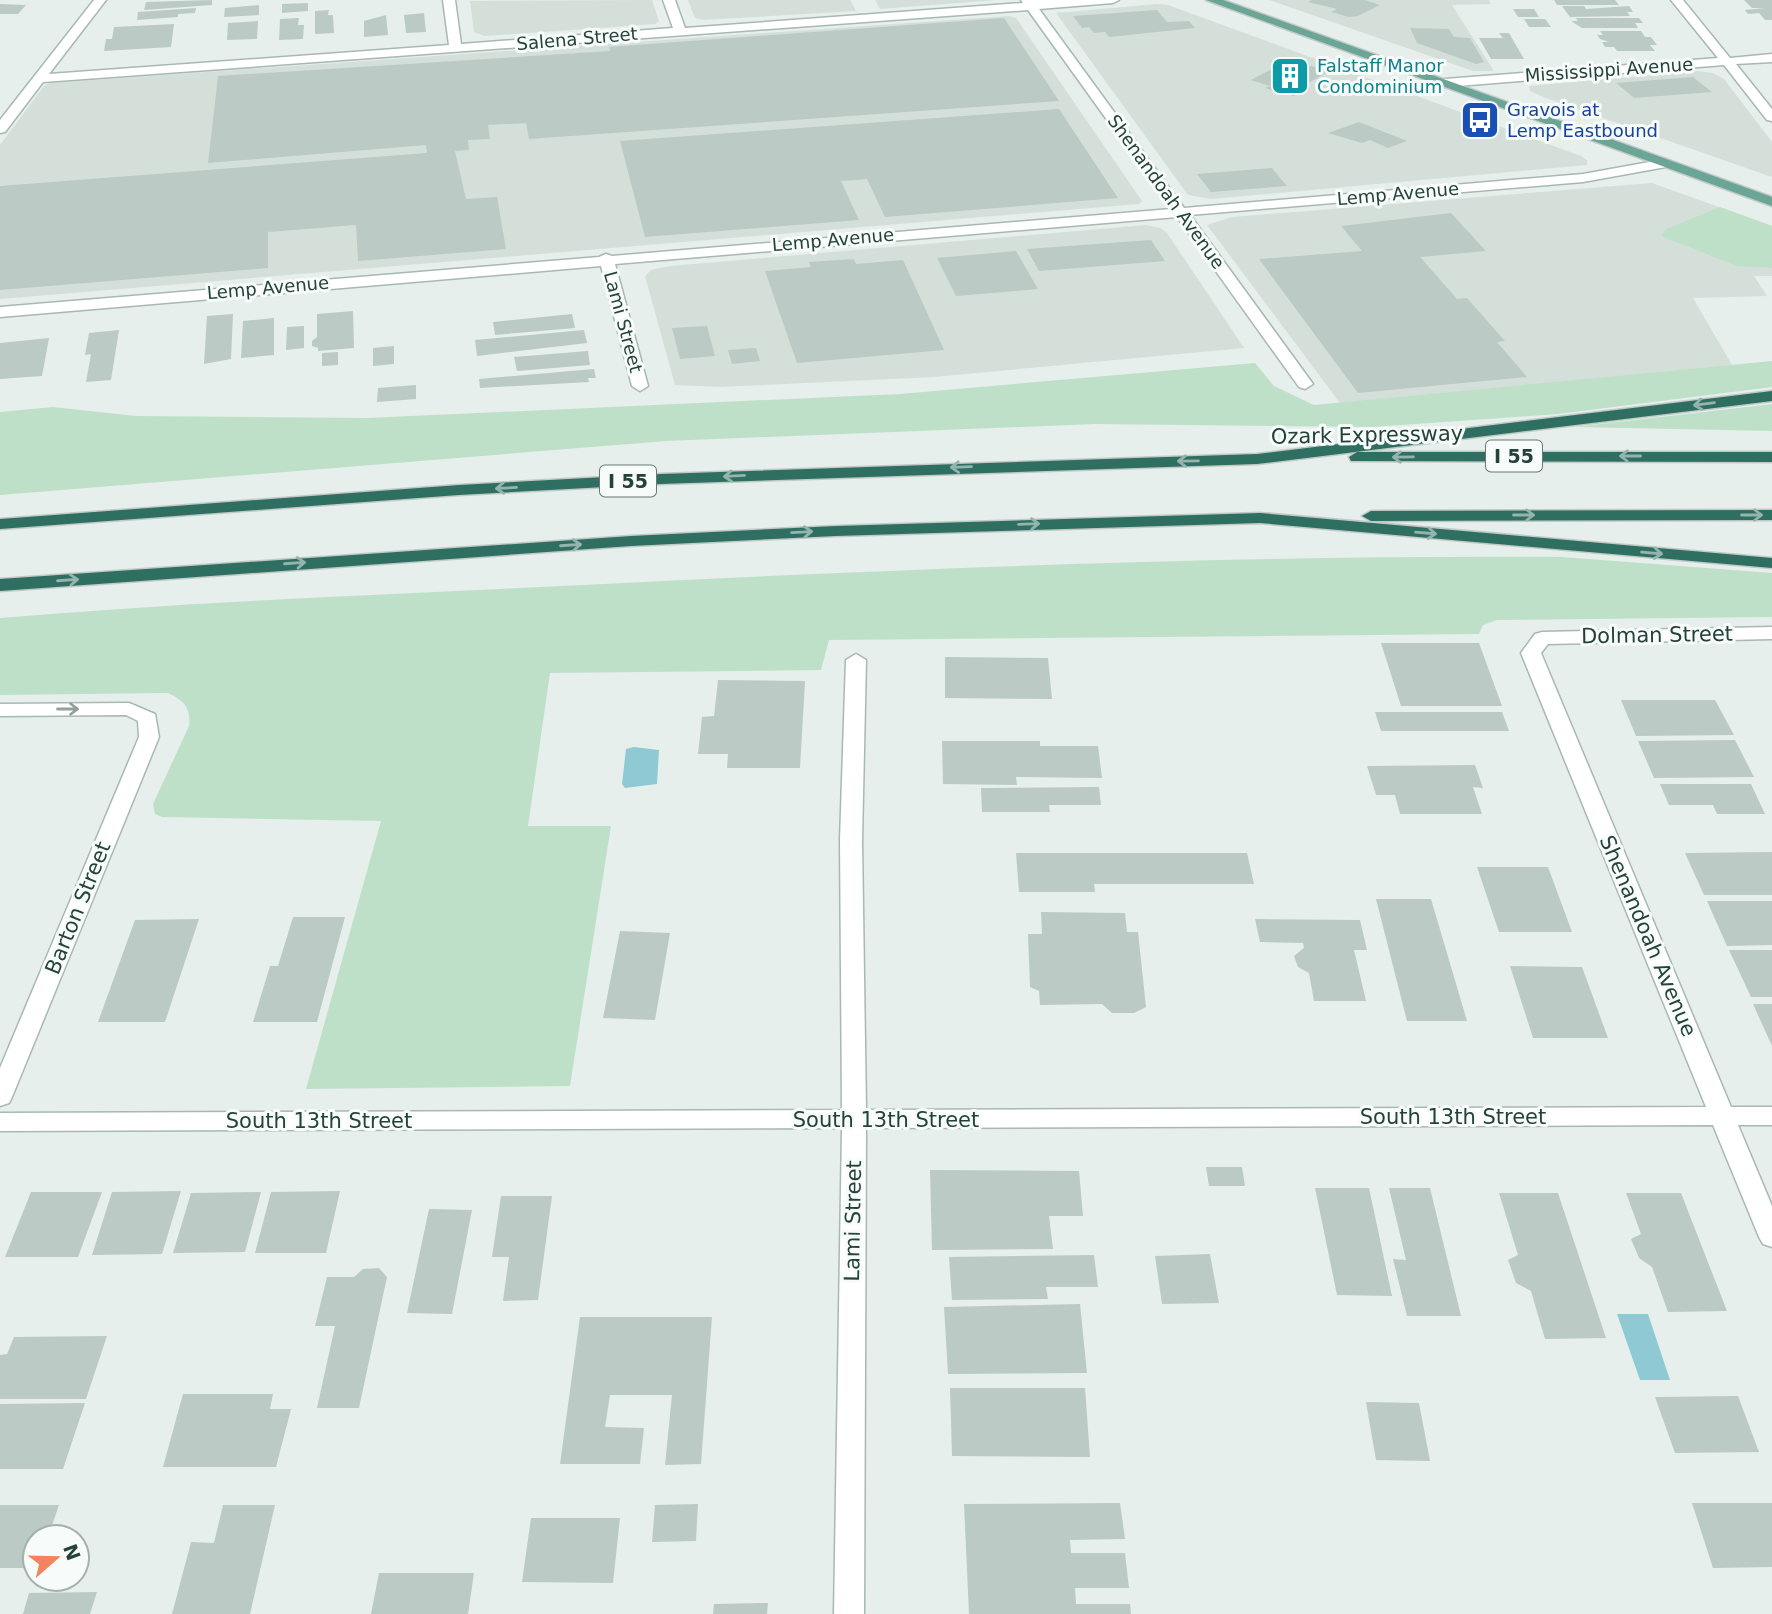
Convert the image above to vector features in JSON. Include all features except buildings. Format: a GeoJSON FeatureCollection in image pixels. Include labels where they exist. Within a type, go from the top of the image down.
{"type":"FeatureCollection","features":[{"type":"Feature","properties":{"kind":"highway"},"geometry":{"type":"LineString","coordinates":[[1257,459],[1772,396]]}},
{"type":"Feature","properties":{"kind":"highway","name":"Ozark Expressway"},"geometry":{"type":"LineString","coordinates":[[1257,459],[1772,457]]}},
{"type":"Feature","properties":{"kind":"highway","name":"I 55"},"geometry":{"type":"LineString","coordinates":[[0,524],[446,491],[674,479],[1257,459]]}},
{"type":"Feature","properties":{"kind":"highway"},"geometry":{"type":"LineString","coordinates":[[0,585],[644,540],[891,528],[1260,518],[1772,515]]}},
{"type":"Feature","properties":{"kind":"highway"},"geometry":{"type":"LineString","coordinates":[[1260,518],[1772,564]]}},
{"type":"Feature","properties":{"kind":"main road"},"geometry":{"type":"LineString","coordinates":[[1212,0],[1772,202]]}},
{"type":"Feature","properties":{"kind":"street"},"geometry":{"type":"LineString","coordinates":[[0,129],[100,0]]}},
{"type":"Feature","properties":{"kind":"street"},"geometry":{"type":"LineString","coordinates":[[449,0],[456,48]]}},
{"type":"Feature","properties":{"kind":"street"},"geometry":{"type":"LineString","coordinates":[[669,0],[680,30]]}},
{"type":"Feature","properties":{"kind":"street","name":"Salena Street"},"geometry":{"type":"LineString","coordinates":[[40,78],[1029,3],[1113,0]]}},
{"type":"Feature","properties":{"kind":"street"},"geometry":{"type":"LineString","coordinates":[[1677,0],[1772,117]]}},
{"type":"Feature","properties":{"kind":"street","name":"Shenandoah Avenue"},"geometry":{"type":"LineString","coordinates":[[1029,3],[1305,384]]}},
{"type":"Feature","properties":{"kind":"street","name":"Mississippi Avenue"},"geometry":{"type":"LineString","coordinates":[[1445,83],[1772,58]]}},
{"type":"Feature","properties":{"kind":"street","name":"Lemp Avenue"},"geometry":{"type":"LineString","coordinates":[[0,312],[606,258],[1606,175],[1666,163]]}},
{"type":"Feature","properties":{"kind":"street","name":"Lami Street"},"geometry":{"type":"LineString","coordinates":[[606,258],[640,386]]}},
{"type":"Feature","properties":{"kind":"street","name":"Dolman Street"},"geometry":{"type":"LineString","coordinates":[[1542,638],[1772,633]]}},
{"type":"Feature","properties":{"kind":"street","name":"Shenandoah Avenue"},"geometry":{"type":"LineString","coordinates":[[1542,638],[1531,653],[1772,1237]]}},
{"type":"Feature","properties":{"kind":"street","name":"Lami Street"},"geometry":{"type":"LineString","coordinates":[[849,1614],[854,1120],[851,840],[856,660]]}},
{"type":"Feature","properties":{"kind":"street","name":"Barton Street"},"geometry":{"type":"LineString","coordinates":[[0,709],[129,709],[148,718],[149,737],[0,1097]]}},
{"type":"Feature","properties":{"kind":"street","name":"South 13th Street"},"geometry":{"type":"LineString","coordinates":[[0,1122],[1772,1116]]}},
{"type":"Feature","properties":{"kind":"shaded area"},"geometry":{"type":"Polygon","coordinates":[[[652,0],[659,21],[655,24],[485,36],[474,32],[470,1],[652,0]]]}},
{"type":"Feature","properties":{"kind":"shaded area"},"geometry":{"type":"Polygon","coordinates":[[[688,0],[850,0],[856,11],[703,20],[695,18],[688,0]]]}},
{"type":"Feature","properties":{"kind":"shaded area"},"geometry":{"type":"Polygon","coordinates":[[[875,0],[997,0],[880,9],[875,0]]]}},
{"type":"Feature","properties":{"kind":"shaded area"},"geometry":{"type":"Polygon","coordinates":[[[1269,0],[1489,0],[1491,4],[1452,5],[1494,71],[1473,71],[1269,0]]]}},
{"type":"Feature","properties":{"kind":"shaded area"},"geometry":{"type":"Polygon","coordinates":[[[1168,5],[1581,156],[1587,160],[1587,165],[1211,199],[1188,195],[1056,13],[1168,5]]]}},
{"type":"Feature","properties":{"kind":"shaded area"},"geometry":{"type":"Polygon","coordinates":[[[1009,16],[1016,18],[1142,201],[1139,204],[0,299],[0,145],[44,86],[50,83],[1009,16]]]}},
{"type":"Feature","properties":{"kind":"shaded area"},"geometry":{"type":"Polygon","coordinates":[[[1697,71],[1713,73],[1724,79],[1772,142],[1772,177],[1543,97],[1530,91],[1529,86],[1697,71]]]}},
{"type":"Feature","properties":{"kind":"shaded area"},"geometry":{"type":"Polygon","coordinates":[[[1652,183],[1772,226],[1772,276],[1754,276],[1767,296],[1693,298],[1732,365],[1340,403],[1207,225],[1232,217],[1652,183]]]}},
{"type":"Feature","properties":{"kind":"shaded area"},"geometry":{"type":"Polygon","coordinates":[[[1146,225],[1160,228],[1167,233],[1244,348],[934,377],[720,387],[675,385],[645,276],[651,270],[670,266],[1146,225]]]}},
{"type":"Feature","properties":{"kind":"green space"},"geometry":{"type":"Polygon","coordinates":[[[1720,207],[1772,226],[1772,268],[1737,266],[1661,236],[1666,229],[1720,207]]]}},
{"type":"Feature","properties":{"kind":"green space"},"geometry":{"type":"Polygon","coordinates":[[[1772,361],[1772,387],[1558,414],[1373,427],[1095,424],[666,441],[0,495],[0,412],[53,407],[136,416],[367,418],[900,394],[1255,363],[1274,386],[1314,405],[1772,361]]]}},
{"type":"Feature","properties":{"kind":"green space"},"geometry":{"type":"Polygon","coordinates":[[[1772,404],[1772,431],[1575,427],[1772,404]]]}},
{"type":"Feature","properties":{"kind":"green space"},"geometry":{"type":"Polygon","coordinates":[[[1562,557],[1772,573],[1772,617],[1497,620],[1483,625],[1479,634],[829,640],[821,670],[550,673],[528,826],[611,826],[570,1086],[306,1089],[381,821],[162,817],[155,814],[153,804],[189,726],[187,709],[178,699],[168,693],[0,695],[0,618],[302,598],[963,568],[1202,560],[1562,557]]]}},
{"type":"Feature","properties":{"kind":"water"},"geometry":{"type":"Polygon","coordinates":[[[634,747],[659,750],[657,784],[625,788],[622,784],[626,749],[634,747]]]}},
{"type":"Feature","properties":{"kind":"water"},"geometry":{"type":"Polygon","coordinates":[[[1617,1314],[1648,1314],[1670,1380],[1640,1380],[1617,1314]]]}},
{"type":"Feature","properties":{"kind":"place","name":"Falstaff Manor Condominium"},"geometry":{"type":"Point","coordinates":[1290,76]}},
{"type":"Feature","properties":{"kind":"place","name":"Gravois at Lemp Eastbound"},"geometry":{"type":"Point","coordinates":[1480,120]}}]}
